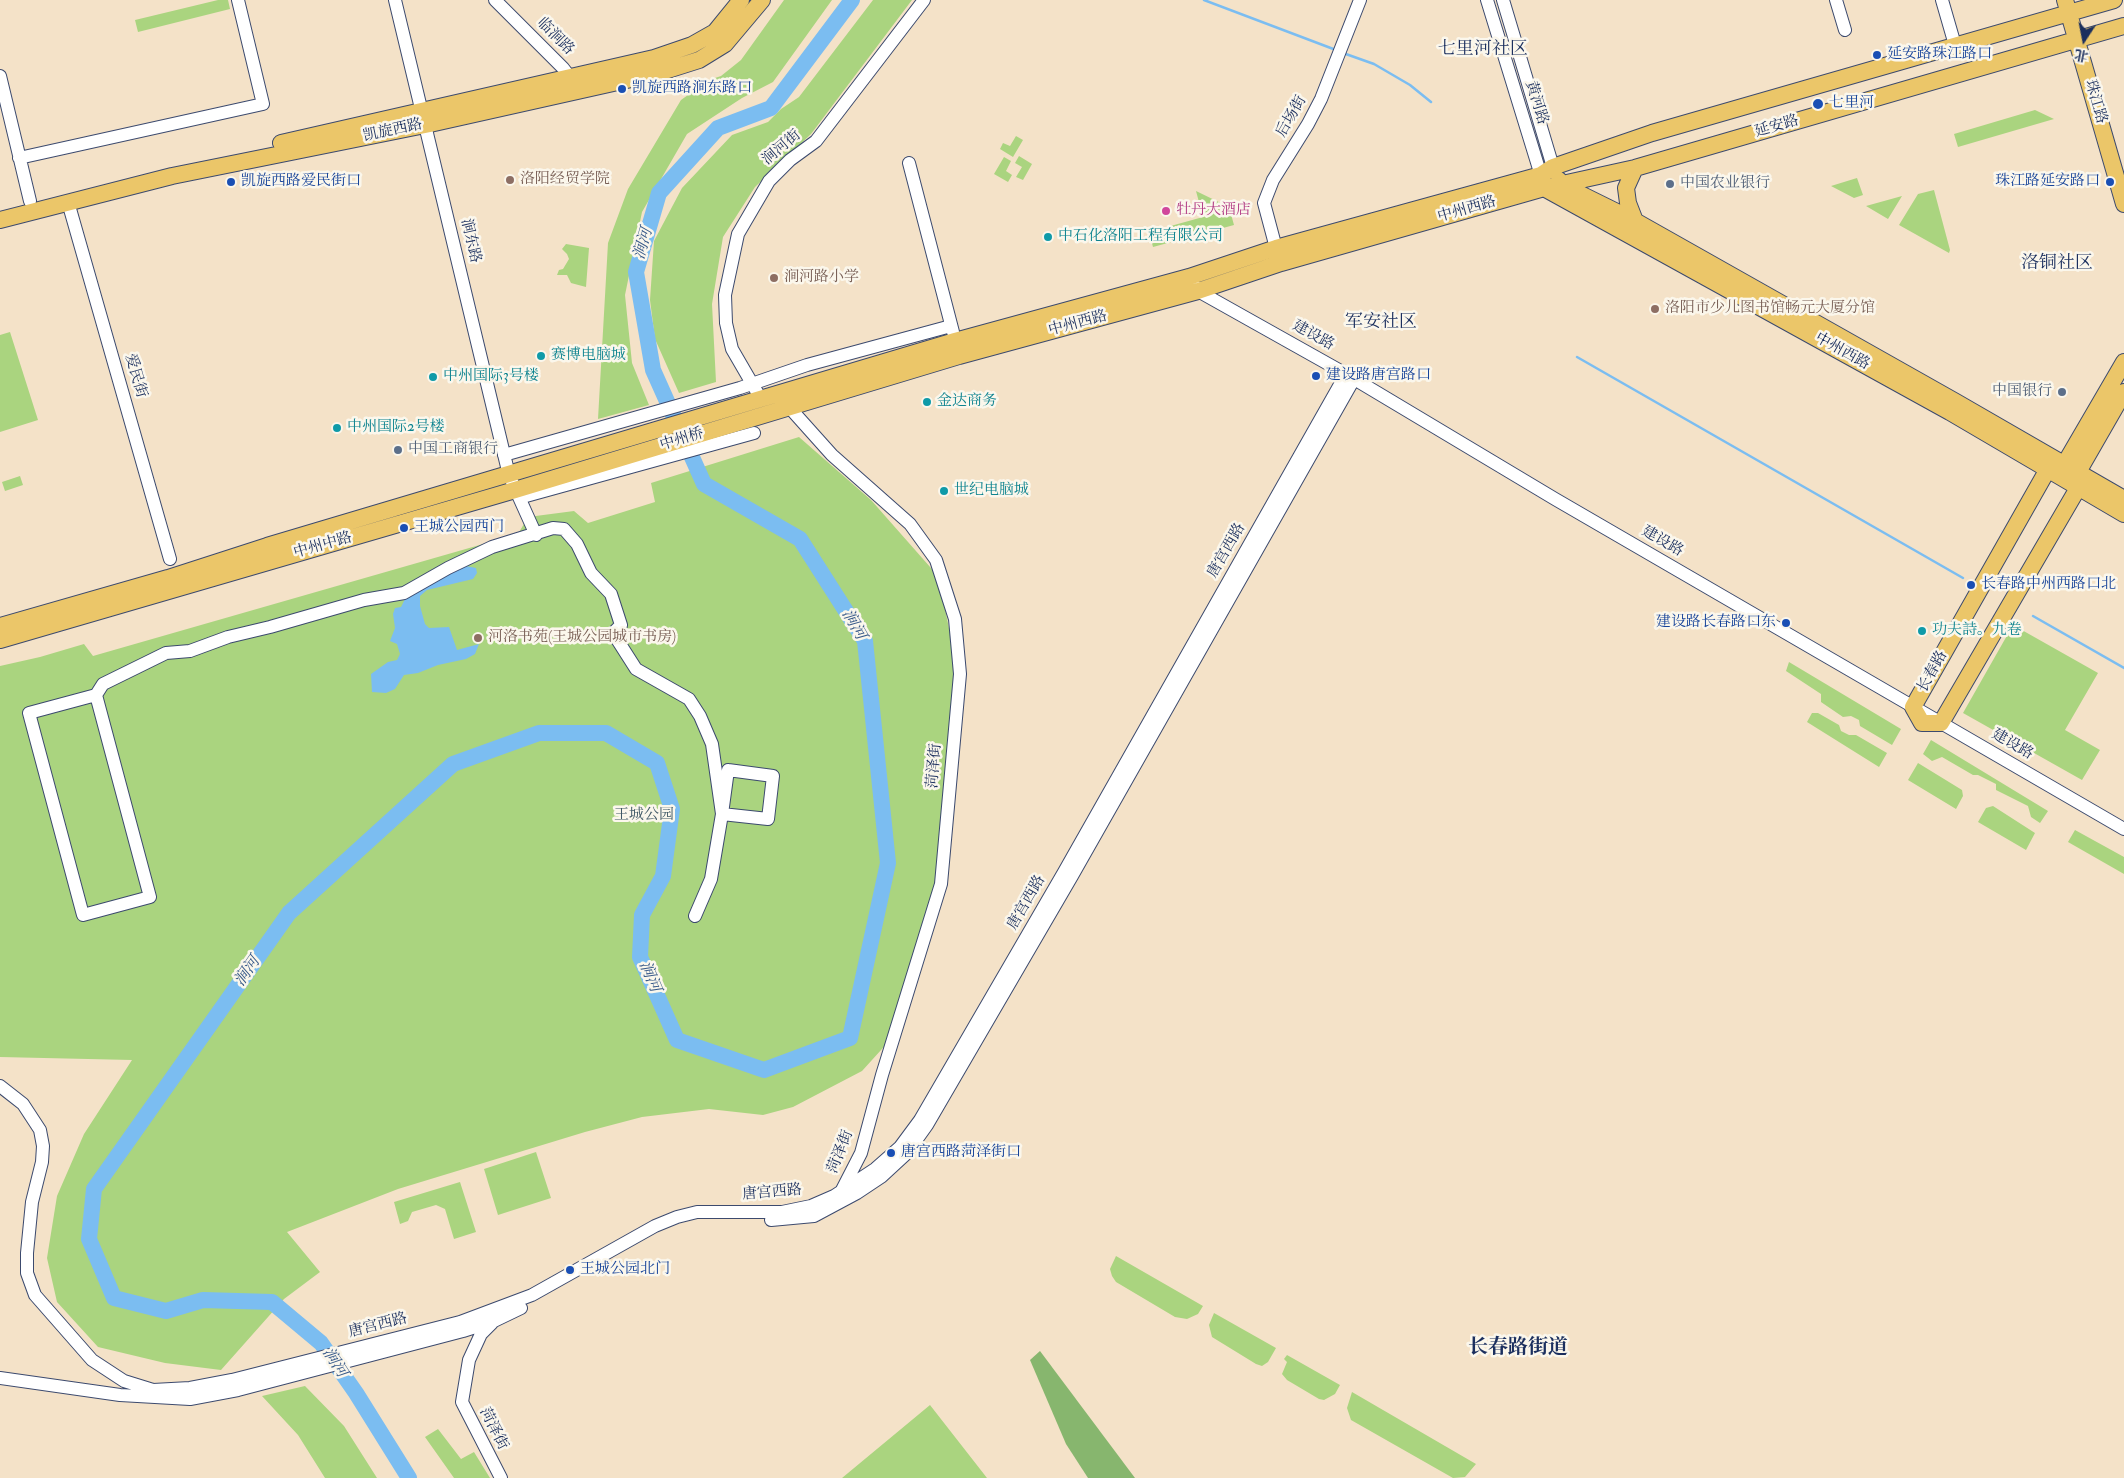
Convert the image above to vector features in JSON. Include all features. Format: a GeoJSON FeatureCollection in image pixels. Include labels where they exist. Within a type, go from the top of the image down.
{"type":"FeatureCollection","features":[{"type":"Feature","properties":{"kind":"main road","name":"凯旋西路"},"geometry":{"type":"LineString","coordinates":[[0,220],[172,176],[426,117],[570,77],[654,58],[692,45],[715,32],[742,0]]}},
{"type":"Feature","properties":{"kind":"main road","name":"凯旋西路"},"geometry":{"type":"LineString","coordinates":[[0,208],[426,117],[658,73],[699,60],[725,44],[762,0]]}},
{"type":"Feature","properties":{"kind":"main road","name":"延安路"},"geometry":{"type":"LineString","coordinates":[[1550,178],[1652,133],[1955,45],[2073,6],[2114,0]]}},
{"type":"Feature","properties":{"kind":"main road","name":"珠江路"},"geometry":{"type":"LineString","coordinates":[[2073,6],[2124,165]]}},
{"type":"Feature","properties":{"kind":"main road","name":"延安路"},"geometry":{"type":"LineString","coordinates":[[1550,178],[1634,168],[2124,26]]}},
{"type":"Feature","properties":{"kind":"main road","name":"珠江路"},"geometry":{"type":"LineString","coordinates":[[2083,38],[2124,204]]}},
{"type":"Feature","properties":{"kind":"main road"},"geometry":{"type":"LineString","coordinates":[[1634,168],[1626,188],[1628,203],[1636,221]]}},
{"type":"Feature","properties":{"kind":"main road","name":"中州西路"},"geometry":{"type":"LineString","coordinates":[[1192,287],[1276,248],[1550,178],[1636,221],[1956,402],[2073,475],[2124,514]]}},
{"type":"Feature","properties":{"kind":"main road","name":"中州西路"},"geometry":{"type":"LineString","coordinates":[[753,413],[787,399],[955,341],[1192,287],[1281,263],[1550,178],[2048,469],[2073,475],[2124,499]]}},
{"type":"Feature","properties":{"kind":"main road"},"geometry":{"type":"LineString","coordinates":[[2073,475],[2124,362]]}},
{"type":"Feature","properties":{"kind":"main road"},"geometry":{"type":"LineString","coordinates":[[1922,723],[1941,723],[2073,475],[2124,392]]}},
{"type":"Feature","properties":{"kind":"main road","name":"中州西路"},"geometry":{"type":"LineString","coordinates":[[753,413],[787,399]]}},
{"type":"Feature","properties":{"kind":"main road","name":"中州桥"},"geometry":{"type":"LineString","coordinates":[[613,459],[753,413]]}},
{"type":"Feature","properties":{"kind":"main road","name":"中州中路"},"geometry":{"type":"LineString","coordinates":[[0,626],[168,578],[267,546],[515,481],[613,459]]}},
{"type":"Feature","properties":{"kind":"main road"},"geometry":{"type":"LineString","coordinates":[[2048,469],[2073,475]]}},
{"type":"Feature","properties":{"kind":"main road","name":"长春路"},"geometry":{"type":"LineString","coordinates":[[1922,723],[1913,707],[2048,469]]}},
{"type":"Feature","properties":{"kind":"main road","name":"中州中路"},"geometry":{"type":"LineString","coordinates":[[0,640],[515,481]]}},
{"type":"Feature","properties":{"kind":"main road","name":"中州中路"},"geometry":{"type":"LineString","coordinates":[[0,614],[45,613]]}},
{"type":"Feature","properties":{"kind":"main road","name":"中州中路"},"geometry":{"type":"LineString","coordinates":[[0,653],[32,630]]}},
{"type":"Feature","properties":{"kind":"street"},"geometry":{"type":"LineString","coordinates":[[20,158],[263,104],[238,0]]}},
{"type":"Feature","properties":{"kind":"street","name":"涧东路"},"geometry":{"type":"LineString","coordinates":[[395,0],[426,117],[507,455],[536,535]]}},
{"type":"Feature","properties":{"kind":"street","name":"涧东路"},"geometry":{"type":"LineString","coordinates":[[401,0],[426,117]]}},
{"type":"Feature","properties":{"kind":"street","name":"临涧路"},"geometry":{"type":"LineString","coordinates":[[495,0],[570,77]]}},
{"type":"Feature","properties":{"kind":"street","name":"涧河街"},"geometry":{"type":"LineString","coordinates":[[753,413],[753,384],[732,349],[726,323],[726,295],[738,234],[769,180],[790,160],[816,141],[924,0]]}},
{"type":"Feature","properties":{"kind":"street","name":"后场街"},"geometry":{"type":"LineString","coordinates":[[1276,248],[1264,203],[1273,180],[1312,116],[1338,60],[1360,0]]}},
{"type":"Feature","properties":{"kind":"street","name":"黄河路"},"geometry":{"type":"LineString","coordinates":[[1487,0],[1550,178]]}},
{"type":"Feature","properties":{"kind":"street","name":"黄河路"},"geometry":{"type":"LineString","coordinates":[[1503,0],[1550,178]]}},
{"type":"Feature","properties":{"kind":"street"},"geometry":{"type":"LineString","coordinates":[[1836,0],[1845,30]]}},
{"type":"Feature","properties":{"kind":"street"},"geometry":{"type":"LineString","coordinates":[[1942,0],[1955,45]]}},
{"type":"Feature","properties":{"kind":"street"},"geometry":{"type":"LineString","coordinates":[[0,76],[30,201]]}},
{"type":"Feature","properties":{"kind":"street"},"geometry":{"type":"LineString","coordinates":[[507,455],[740,388],[807,365],[955,341],[909,164]]}},
{"type":"Feature","properties":{"kind":"street","name":"爱民街"},"geometry":{"type":"LineString","coordinates":[[68,202],[170,559]]}},
{"type":"Feature","properties":{"kind":"street","name":"建设路"},"geometry":{"type":"LineString","coordinates":[[1192,287],[2124,829]]}},
{"type":"Feature","properties":{"kind":"street","name":"建设路"},"geometry":{"type":"LineString","coordinates":[[1348,379],[1552,506],[2124,839]]}},
{"type":"Feature","properties":{"kind":"street","name":"唐宫西路"},"geometry":{"type":"LineString","coordinates":[[493,1316],[655,1226],[677,1217],[697,1212],[782,1212],[811,1206],[875,1170],[900,1147],[920,1120],[1348,379]]}},
{"type":"Feature","properties":{"kind":"street","name":"唐宫西路"},"geometry":{"type":"LineString","coordinates":[[0,1378],[142,1396],[190,1399],[235,1385],[462,1326],[537,1301],[656,1231],[678,1222],[696,1219],[785,1220],[814,1216],[881,1177],[907,1154],[928,1125],[1072,876],[1348,379]]}},
{"type":"Feature","properties":{"kind":"street","name":"菏泽街"},"geometry":{"type":"LineString","coordinates":[[787,399],[832,455],[910,524],[936,560],[955,619],[960,674],[941,884],[882,1074],[861,1153],[842,1190]]}},
{"type":"Feature","properties":{"kind":"street"},"geometry":{"type":"LineString","coordinates":[[96,695],[150,897],[83,914],[29,713],[96,695],[103,684],[166,653],[190,651],[228,637],[364,600],[404,594],[448,568],[492,547],[536,535],[553,528],[564,529],[577,544],[591,573],[611,594],[621,625],[613,633],[636,669],[689,700],[700,716],[712,744],[722,814]]}},
{"type":"Feature","properties":{"kind":"street"},"geometry":{"type":"LineString","coordinates":[[695,916],[711,879],[728,770],[773,776],[768,820],[722,814]]}},
{"type":"Feature","properties":{"kind":"street","name":"唐宫西路"},"geometry":{"type":"LineString","coordinates":[[0,1086],[23,1104],[40,1130],[43,1146],[42,1162],[32,1202],[26,1253],[27,1273],[35,1295],[92,1360],[124,1381],[154,1390],[235,1385]]}},
{"type":"Feature","properties":{"kind":"street","name":"菏泽街"},"geometry":{"type":"LineString","coordinates":[[493,1316],[481,1334],[469,1360],[462,1402],[501,1478]]}},
{"type":"Feature","properties":{"kind":"green space"},"geometry":{"type":"Polygon","coordinates":[[[218,0],[228,0],[230,9],[138,32],[135,20],[218,0]]]}},
{"type":"Feature","properties":{"kind":"green space"},"geometry":{"type":"Polygon","coordinates":[[[784,0],[832,0],[773,82],[742,98],[687,134],[642,212],[625,295],[632,363],[649,405],[598,419],[608,243],[628,189],[681,100],[709,80],[721,76],[741,60],[784,0]]]}},
{"type":"Feature","properties":{"kind":"green space"},"geometry":{"type":"Polygon","coordinates":[[[873,0],[912,0],[811,134],[755,187],[723,237],[712,304],[716,382],[679,393],[655,339],[650,300],[654,241],[682,188],[732,135],[768,122],[781,109],[799,97],[873,0]]]}},
{"type":"Feature","properties":{"kind":"green space"},"geometry":{"type":"Polygon","coordinates":[[[2035,110],[2054,119],[1958,147],[1954,134],[2035,110]]]}},
{"type":"Feature","properties":{"kind":"green space"},"geometry":{"type":"Polygon","coordinates":[[[1016,136],[1023,140],[1013,157],[1000,149],[1003,143],[1010,146],[1016,136]]]}},
{"type":"Feature","properties":{"kind":"green space"},"geometry":{"type":"Polygon","coordinates":[[[1019,156],[1032,164],[1023,180],[1016,177],[1022,167],[1015,163],[1019,156]]]}},
{"type":"Feature","properties":{"kind":"green space"},"geometry":{"type":"Polygon","coordinates":[[[1004,157],[1011,161],[1006,171],[1012,175],[1008,182],[994,174],[1004,157]]]}},
{"type":"Feature","properties":{"kind":"green space"},"geometry":{"type":"Polygon","coordinates":[[[1857,178],[1863,195],[1854,198],[1831,186],[1857,178]]]}},
{"type":"Feature","properties":{"kind":"green space"},"geometry":{"type":"Polygon","coordinates":[[[1934,190],[1950,250],[1949,253],[1899,225],[1918,194],[1934,190]]]}},
{"type":"Feature","properties":{"kind":"green space"},"geometry":{"type":"Polygon","coordinates":[[[1196,191],[1229,207],[1234,225],[1153,247],[1149,232],[1203,217],[1196,191]]]}},
{"type":"Feature","properties":{"kind":"green space"},"geometry":{"type":"Polygon","coordinates":[[[1902,196],[1888,219],[1866,206],[1902,196]]]}},
{"type":"Feature","properties":{"kind":"green space"},"geometry":{"type":"Polygon","coordinates":[[[566,244],[589,248],[586,287],[571,283],[567,275],[557,275],[569,259],[562,249],[566,244]]]}},
{"type":"Feature","properties":{"kind":"green space"},"geometry":{"type":"Polygon","coordinates":[[[10,332],[38,420],[0,432],[0,335],[10,332]]]}},
{"type":"Feature","properties":{"kind":"green space","name":"王城公园"},"geometry":{"type":"Polygon","coordinates":[[[799,437],[871,500],[938,576],[953,647],[958,704],[930,935],[901,1028],[862,1071],[793,1107],[763,1115],[709,1109],[642,1117],[585,1132],[398,1189],[287,1232],[320,1272],[284,1299],[221,1370],[165,1363],[98,1347],[57,1302],[47,1258],[57,1196],[84,1134],[132,1060],[0,1057],[0,666],[84,644],[93,656],[518,534],[528,517],[574,511],[588,523],[655,502],[651,483],[799,437]]]}},
{"type":"Feature","properties":{"kind":"green space"},"geometry":{"type":"Polygon","coordinates":[[[20,476],[23,485],[5,491],[2,482],[20,476]]]}},
{"type":"Feature","properties":{"kind":"green space"},"geometry":{"type":"Polygon","coordinates":[[[2013,625],[2098,673],[2065,730],[2100,750],[2082,780],[1963,713],[2013,625]]]}},
{"type":"Feature","properties":{"kind":"green space"},"geometry":{"type":"Polygon","coordinates":[[[1789,662],[1901,729],[1892,745],[1860,726],[1859,720],[1851,716],[1843,717],[1821,702],[1821,694],[1786,671],[1789,662]]]}},
{"type":"Feature","properties":{"kind":"green space"},"geometry":{"type":"Polygon","coordinates":[[[1812,713],[1818,713],[1839,725],[1841,731],[1849,735],[1856,735],[1887,753],[1879,767],[1807,722],[1812,713]]]}},
{"type":"Feature","properties":{"kind":"green space"},"geometry":{"type":"Polygon","coordinates":[[[1931,740],[2048,811],[2040,823],[2031,817],[2028,806],[1996,790],[1996,784],[1978,775],[1973,775],[1942,757],[1932,761],[1923,754],[1931,740]]]}},
{"type":"Feature","properties":{"kind":"green space"},"geometry":{"type":"Polygon","coordinates":[[[1918,763],[1962,790],[1963,796],[1956,809],[1908,780],[1918,763]]]}},
{"type":"Feature","properties":{"kind":"green space"},"geometry":{"type":"Polygon","coordinates":[[[1993,806],[2035,833],[2026,850],[1978,822],[1986,808],[1993,806]]]}},
{"type":"Feature","properties":{"kind":"green space"},"geometry":{"type":"Polygon","coordinates":[[[2075,830],[2124,857],[2124,874],[2068,842],[2075,830]]]}},
{"type":"Feature","properties":{"kind":"green space"},"geometry":{"type":"Polygon","coordinates":[[[536,1152],[551,1198],[498,1215],[484,1169],[536,1152]]]}},
{"type":"Feature","properties":{"kind":"green space"},"geometry":{"type":"Polygon","coordinates":[[[460,1182],[476,1232],[454,1239],[445,1209],[436,1205],[412,1212],[408,1221],[400,1224],[394,1202],[460,1182]]]}},
{"type":"Feature","properties":{"kind":"green space"},"geometry":{"type":"Polygon","coordinates":[[[1116,1256],[1203,1306],[1198,1314],[1187,1319],[1175,1317],[1116,1282],[1110,1269],[1116,1256]]]}},
{"type":"Feature","properties":{"kind":"green space"},"geometry":{"type":"Polygon","coordinates":[[[1214,1313],[1276,1348],[1268,1362],[1262,1366],[1256,1364],[1212,1337],[1209,1325],[1214,1313]]]}},
{"type":"Feature","properties":{"kind":"green space"},"geometry":{"type":"Polygon","coordinates":[[[1040,1351],[1135,1478],[1088,1478],[1066,1444],[1030,1360],[1040,1351]]]}},
{"type":"Feature","properties":{"kind":"green space"},"geometry":{"type":"Polygon","coordinates":[[[1287,1355],[1340,1385],[1335,1394],[1324,1400],[1319,1399],[1287,1380],[1282,1374],[1287,1362],[1284,1359],[1287,1355]]]}},
{"type":"Feature","properties":{"kind":"green space"},"geometry":{"type":"Polygon","coordinates":[[[305,1386],[344,1426],[377,1478],[325,1478],[298,1435],[262,1396],[305,1386]]]}},
{"type":"Feature","properties":{"kind":"green space"},"geometry":{"type":"Polygon","coordinates":[[[1352,1392],[1476,1464],[1465,1477],[1453,1478],[1351,1420],[1347,1408],[1352,1392]]]}},
{"type":"Feature","properties":{"kind":"green space"},"geometry":{"type":"Polygon","coordinates":[[[930,1405],[987,1478],[842,1478],[930,1405]]]}},
{"type":"Feature","properties":{"kind":"green space"},"geometry":{"type":"Polygon","coordinates":[[[438,1429],[461,1459],[474,1452],[490,1478],[454,1478],[425,1437],[438,1429]]]}},
{"type":"Feature","properties":{"kind":"water"},"geometry":{"type":"Polygon","coordinates":[[[461,565],[476,568],[477,573],[473,579],[427,590],[420,596],[420,606],[425,624],[429,628],[449,627],[457,650],[479,644],[475,654],[466,659],[438,665],[418,673],[404,675],[395,689],[386,693],[372,692],[371,674],[388,662],[397,660],[400,654],[397,644],[390,641],[395,628],[393,614],[395,608],[401,607],[407,595],[461,565]]]}},
{"type":"Feature","properties":{"kind":"waterway","name":"涧河"},"geometry":{"type":"LineString","coordinates":[[409,1478],[356,1393],[321,1343],[272,1302],[203,1300],[166,1311],[114,1298],[89,1239],[94,1189],[289,913],[453,764],[539,733],[606,733],[657,763],[672,809],[663,876],[642,915],[640,957],[677,1040],[764,1070],[850,1038],[888,863],[865,641],[800,539],[704,484],[653,370],[636,272],[659,193],[718,128],[771,108],[852,0]]}},
{"type":"Feature","properties":{"kind":"waterway"},"geometry":{"type":"LineString","coordinates":[[1204,0],[1336,50]]}},
{"type":"Feature","properties":{"kind":"waterway"},"geometry":{"type":"LineString","coordinates":[[1343,53],[1374,64],[1410,85],[1431,102]]}},
{"type":"Feature","properties":{"kind":"waterway"},"geometry":{"type":"LineString","coordinates":[[1577,357],[1963,578]]}},
{"type":"Feature","properties":{"kind":"waterway"},"geometry":{"type":"LineString","coordinates":[[2033,616],[2124,668]]}},
{"type":"Feature","properties":{"kind":"place","name":"延安路珠江路口"},"geometry":{"type":"Point","coordinates":[1877,55]}},
{"type":"Feature","properties":{"kind":"place","name":"凯旋西路涧东路口"},"geometry":{"type":"Point","coordinates":[622,89]}},
{"type":"Feature","properties":{"kind":"place","name":"七里河"},"geometry":{"type":"Point","coordinates":[1818,104]}},
{"type":"Feature","properties":{"kind":"place","name":"洛阳经贸学院"},"geometry":{"type":"Point","coordinates":[510,180]}},
{"type":"Feature","properties":{"kind":"place","name":"凯旋西路爱民街口"},"geometry":{"type":"Point","coordinates":[231,182]}},
{"type":"Feature","properties":{"kind":"place","name":"珠江路延安路口"},"geometry":{"type":"Point","coordinates":[2110,182]}},
{"type":"Feature","properties":{"kind":"place","name":"中国农业银行"},"geometry":{"type":"Point","coordinates":[1670,184]}},
{"type":"Feature","properties":{"kind":"place","name":"牡丹大酒店"},"geometry":{"type":"Point","coordinates":[1166,211]}},
{"type":"Feature","properties":{"kind":"place","name":"中石化洛阳工程有限公司"},"geometry":{"type":"Point","coordinates":[1048,237]}},
{"type":"Feature","properties":{"kind":"place","name":"涧河路小学"},"geometry":{"type":"Point","coordinates":[774,278]}},
{"type":"Feature","properties":{"kind":"place","name":"洛阳市少儿图书馆畅元大厦分馆"},"geometry":{"type":"Point","coordinates":[1655,309]}},
{"type":"Feature","properties":{"kind":"place","name":"赛博电脑城"},"geometry":{"type":"Point","coordinates":[541,356]}},
{"type":"Feature","properties":{"kind":"place","name":"建设路唐宫路口"},"geometry":{"type":"Point","coordinates":[1316,376]}},
{"type":"Feature","properties":{"kind":"place","name":"中州国际3号楼"},"geometry":{"type":"Point","coordinates":[433,377]}},
{"type":"Feature","properties":{"kind":"place","name":"中国银行"},"geometry":{"type":"Point","coordinates":[2062,392]}},
{"type":"Feature","properties":{"kind":"place","name":"金达商务"},"geometry":{"type":"Point","coordinates":[927,402]}},
{"type":"Feature","properties":{"kind":"place","name":"中州国际2号楼"},"geometry":{"type":"Point","coordinates":[337,428]}},
{"type":"Feature","properties":{"kind":"place","name":"中国工商银行"},"geometry":{"type":"Point","coordinates":[398,450]}},
{"type":"Feature","properties":{"kind":"place","name":"世纪电脑城"},"geometry":{"type":"Point","coordinates":[944,491]}},
{"type":"Feature","properties":{"kind":"place","name":"王城公园西门"},"geometry":{"type":"Point","coordinates":[404,528]}},
{"type":"Feature","properties":{"kind":"place","name":"长春路中州西路口北"},"geometry":{"type":"Point","coordinates":[1971,585]}},
{"type":"Feature","properties":{"kind":"place","name":"建设路长春路口东"},"geometry":{"type":"Point","coordinates":[1786,623]}},
{"type":"Feature","properties":{"kind":"place","name":"功夫詩。九卷"},"geometry":{"type":"Point","coordinates":[1922,631]}},
{"type":"Feature","properties":{"kind":"place","name":"河洛书苑(王城公园城市书房)"},"geometry":{"type":"Point","coordinates":[478,638]}},
{"type":"Feature","properties":{"kind":"place","name":"唐宫西路菏泽街口"},"geometry":{"type":"Point","coordinates":[891,1153]}},
{"type":"Feature","properties":{"kind":"place","name":"王城公园北门"},"geometry":{"type":"Point","coordinates":[570,1270]}},
{"type":"Feature","properties":{"kind":"district","name":"七里河社区"},"geometry":{"type":"Point","coordinates":[1483,50]}},
{"type":"Feature","properties":{"kind":"district","name":"洛铜社区"},"geometry":{"type":"Point","coordinates":[2057,264]}},
{"type":"Feature","properties":{"kind":"district","name":"军安社区"},"geometry":{"type":"Point","coordinates":[1381,323]}},
{"type":"Feature","properties":{"kind":"district","name":"长春路街道"},"geometry":{"type":"Point","coordinates":[1518,1349]}}]}
